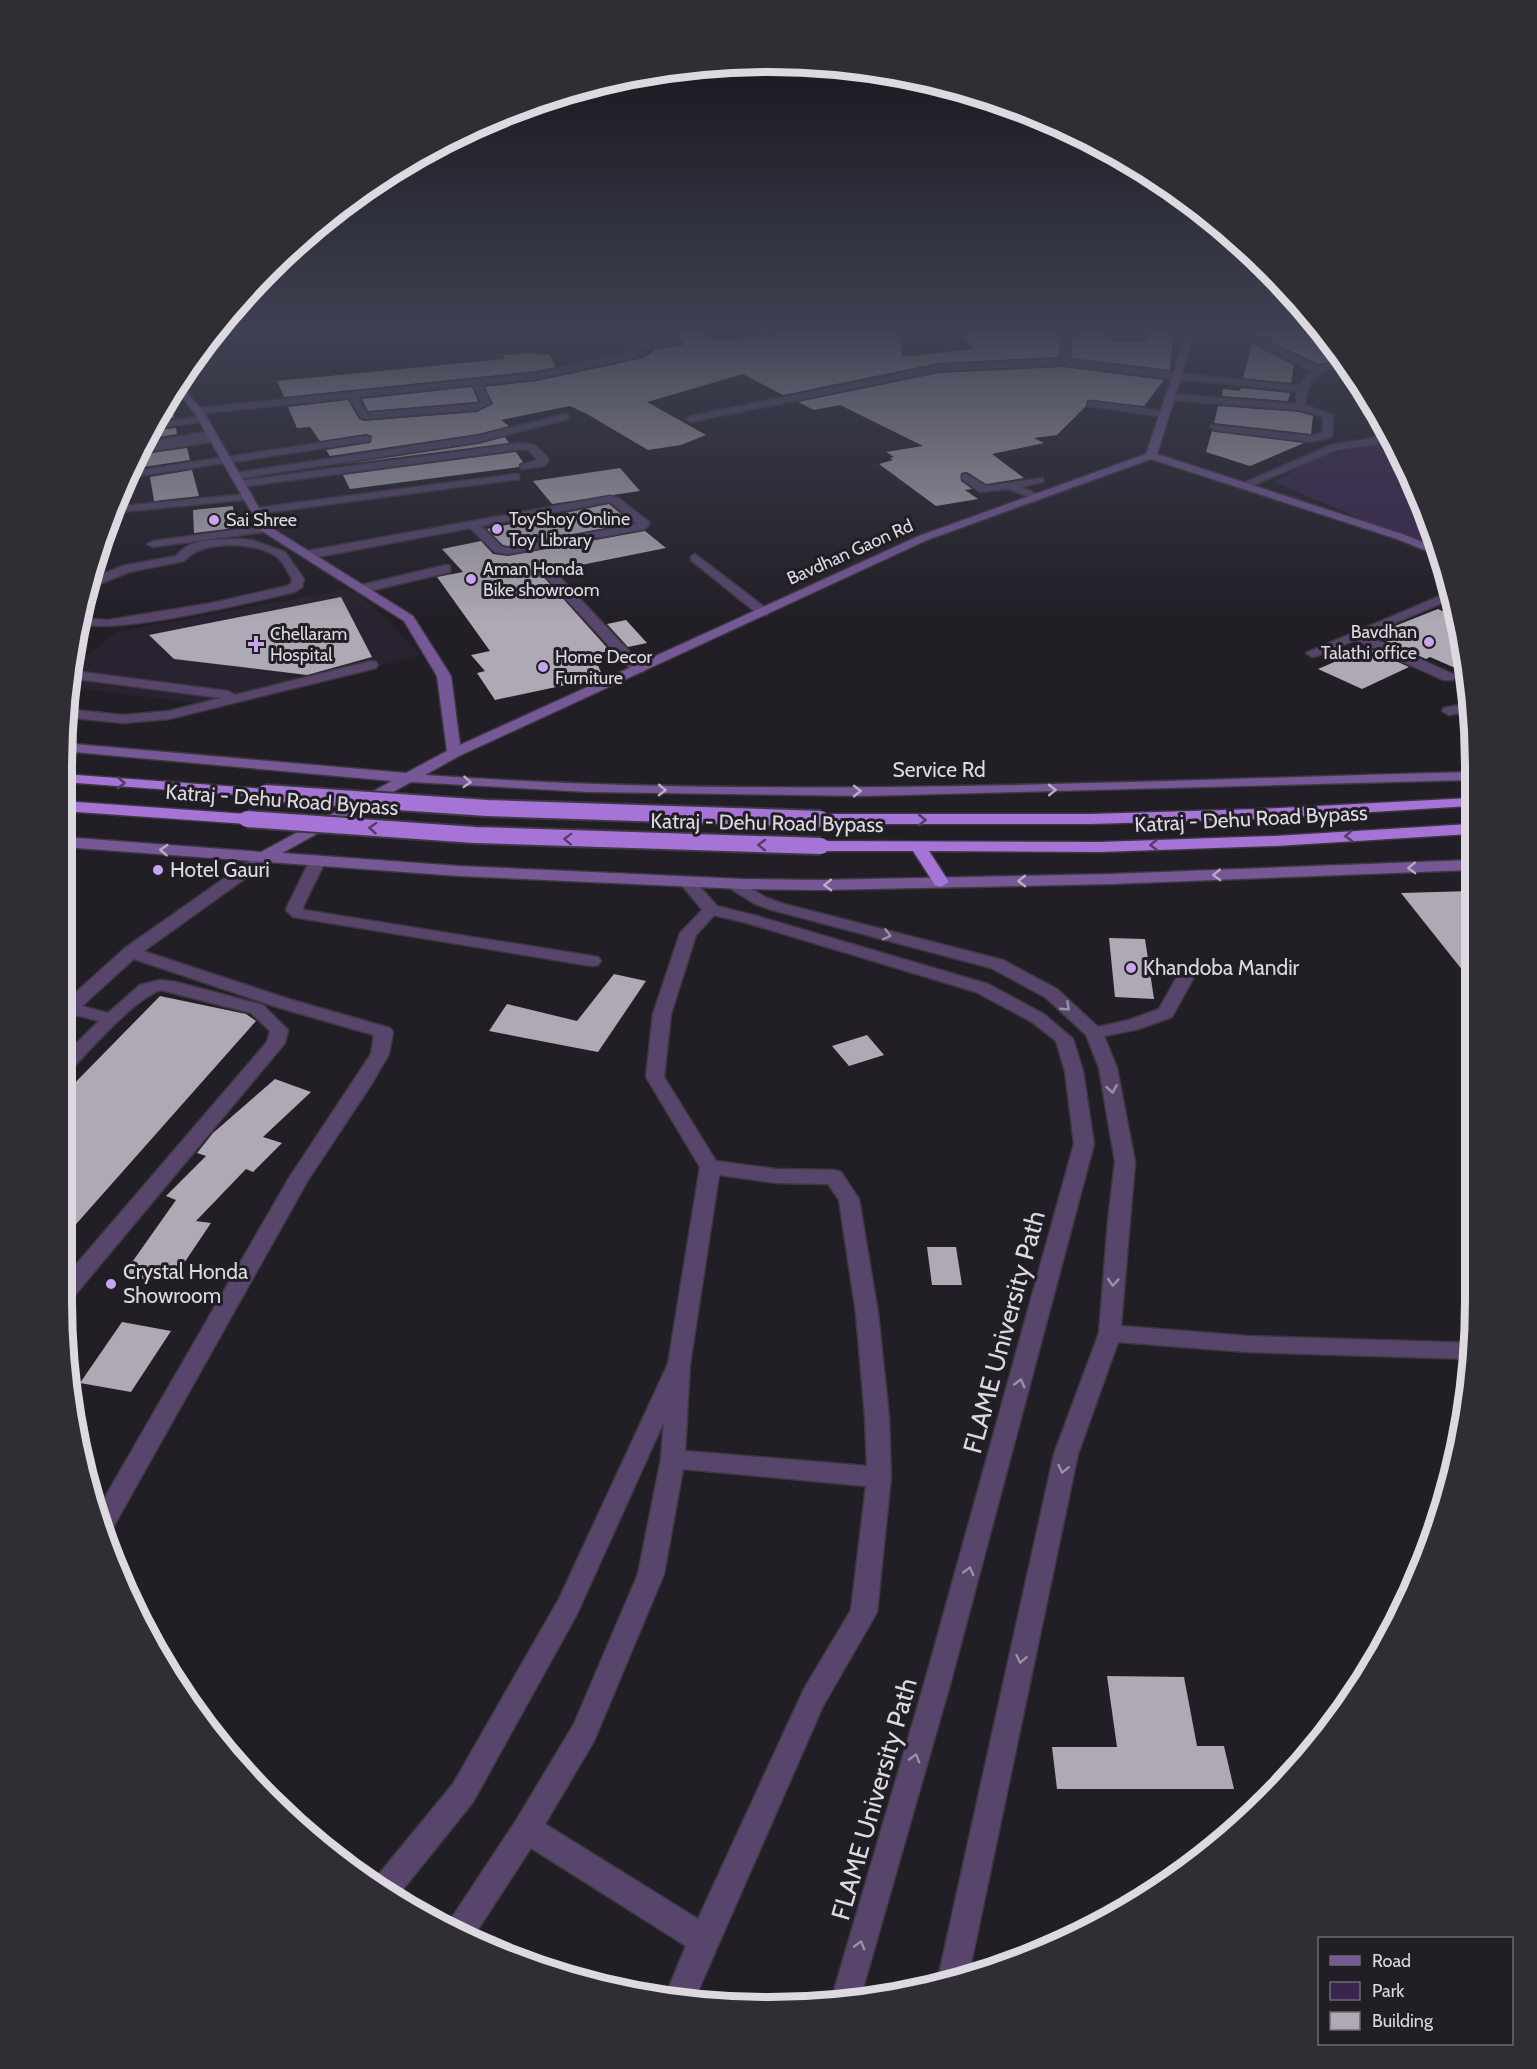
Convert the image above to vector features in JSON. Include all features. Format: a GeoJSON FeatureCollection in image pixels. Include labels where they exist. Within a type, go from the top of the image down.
{"type":"FeatureCollection","features":[{"type":"Feature","properties":{"kind":"highway","name":"Katraj - Dehu Road Bypass"},"geometry":{"type":"LineString","coordinates":[[72,779],[487,808],[821,819],[1090,819],[1465,802]]}},
{"type":"Feature","properties":{"kind":"highway","name":"Katraj - Dehu Road Bypass"},"geometry":{"type":"LineString","coordinates":[[72,807],[475,835],[919,848],[1100,847],[1275,841],[1465,830]]}},
{"type":"Feature","properties":{"kind":"highway"},"geometry":{"type":"LineString","coordinates":[[919,848],[941,882]]}},
{"type":"Feature","properties":{"kind":"street"},"geometry":{"type":"LineString","coordinates":[[209,430],[266,529],[409,619],[444,676],[454,753]]}},
{"type":"Feature","properties":{"kind":"street"},"geometry":{"type":"LineString","coordinates":[[238,480],[478,439],[515,430]]}},
{"type":"Feature","properties":{"kind":"street"},"geometry":{"type":"LineString","coordinates":[[1160,430],[1151,456],[1244,484],[1401,537],[1429,549]]}},
{"type":"Feature","properties":{"kind":"street"},"geometry":{"type":"LineString","coordinates":[[1241,430],[1311,439],[1328,435],[1328,430]]}},
{"type":"Feature","properties":{"kind":"street"},"geometry":{"type":"LineString","coordinates":[[152,444],[213,436]]}},
{"type":"Feature","properties":{"kind":"street"},"geometry":{"type":"LineString","coordinates":[[150,448],[213,436]]}},
{"type":"Feature","properties":{"kind":"street"},"geometry":{"type":"LineString","coordinates":[[138,473],[366,439]]}},
{"type":"Feature","properties":{"kind":"street"},"geometry":{"type":"LineString","coordinates":[[1244,484],[1335,447],[1382,440]]}},
{"type":"Feature","properties":{"kind":"street"},"geometry":{"type":"LineString","coordinates":[[238,480],[331,476],[523,446],[532,448],[544,460],[540,464],[525,467]]}},
{"type":"Feature","properties":{"kind":"street","name":"Bavdhan Gaon Rd"},"geometry":{"type":"LineString","coordinates":[[265,857],[454,753],[923,538],[1151,456]]}},
{"type":"Feature","properties":{"kind":"street"},"geometry":{"type":"LineString","coordinates":[[256,511],[515,477]]}},
{"type":"Feature","properties":{"kind":"street"},"geometry":{"type":"LineString","coordinates":[[966,477],[984,490],[1039,480]]}},
{"type":"Feature","properties":{"kind":"street"},"geometry":{"type":"LineString","coordinates":[[1009,486],[1038,497]]}},
{"type":"Feature","properties":{"kind":"street"},"geometry":{"type":"LineString","coordinates":[[122,509],[248,497]]}},
{"type":"Feature","properties":{"kind":"street"},"geometry":{"type":"LineString","coordinates":[[307,555],[472,524],[610,499],[644,523],[641,527],[508,551],[499,550],[472,524]]}},
{"type":"Feature","properties":{"kind":"street"},"geometry":{"type":"LineString","coordinates":[[153,544],[266,529]]}},
{"type":"Feature","properties":{"kind":"street"},"geometry":{"type":"LineString","coordinates":[[88,623],[108,624],[212,607],[291,589],[298,584],[298,579],[281,554],[248,542],[202,544],[187,550],[180,559],[126,569],[98,581]]}},
{"type":"Feature","properties":{"kind":"street"},"geometry":{"type":"LineString","coordinates":[[266,549],[289,543]]}},
{"type":"Feature","properties":{"kind":"street"},"geometry":{"type":"LineString","coordinates":[[695,558],[763,612]]}},
{"type":"Feature","properties":{"kind":"street"},"geometry":{"type":"LineString","coordinates":[[362,589],[446,569]]}},
{"type":"Feature","properties":{"kind":"street"},"geometry":{"type":"LineString","coordinates":[[550,574],[638,669]]}},
{"type":"Feature","properties":{"kind":"street"},"geometry":{"type":"LineString","coordinates":[[1312,652],[1443,598]]}},
{"type":"Feature","properties":{"kind":"street"},"geometry":{"type":"LineString","coordinates":[[1355,635],[1448,678]]}},
{"type":"Feature","properties":{"kind":"street"},"geometry":{"type":"LineString","coordinates":[[74,714],[123,719],[169,715],[371,665]]}},
{"type":"Feature","properties":{"kind":"street"},"geometry":{"type":"LineString","coordinates":[[78,676],[239,696]]}},
{"type":"Feature","properties":{"kind":"street"},"geometry":{"type":"LineString","coordinates":[[1449,711],[1462,708]]}},
{"type":"Feature","properties":{"kind":"street","name":"Service Rd"},"geometry":{"type":"LineString","coordinates":[[72,748],[409,778],[663,790],[1092,789],[1465,776]]}},
{"type":"Feature","properties":{"kind":"street"},"geometry":{"type":"LineString","coordinates":[[72,843],[459,871],[734,884],[819,885],[1111,879],[1465,865]]}},
{"type":"Feature","properties":{"kind":"street"},"geometry":{"type":"LineString","coordinates":[[72,1006],[131,952],[265,857]]}},
{"type":"Feature","properties":{"kind":"street"},"geometry":{"type":"LineString","coordinates":[[318,860],[295,907],[294,910],[299,914],[592,961]]}},
{"type":"Feature","properties":{"kind":"street"},"geometry":{"type":"LineString","coordinates":[[687,882],[711,910]]}},
{"type":"Feature","properties":{"kind":"street"},"geometry":{"type":"LineString","coordinates":[[734,884],[761,901],[810,917],[997,964],[1051,993],[1094,1033],[1108,1068],[1125,1162],[1110,1333],[1066,1454],[955,1971]]}},
{"type":"Feature","properties":{"kind":"street"},"geometry":{"type":"LineString","coordinates":[[463,1926],[527,1829],[584,1732],[651,1574],[673,1459],[679,1364],[710,1167],[655,1077],[662,1014],[688,933],[711,910],[761,901]]}},
{"type":"Feature","properties":{"kind":"street","name":"FLAME University Path"},"geometry":{"type":"LineString","coordinates":[[711,910],[751,919],[982,988],[1038,1018],[1064,1039],[1074,1071],[1084,1144],[938,1681],[847,1992]]}},
{"type":"Feature","properties":{"kind":"street"},"geometry":{"type":"LineString","coordinates":[[107,1516],[299,1178],[362,1085],[380,1054],[384,1032],[286,1004],[131,952]]}},
{"type":"Feature","properties":{"kind":"street"},"geometry":{"type":"LineString","coordinates":[[1094,1033],[1133,1025],[1166,1013],[1185,977]]}},
{"type":"Feature","properties":{"kind":"street"},"geometry":{"type":"LineString","coordinates":[[72,1058],[111,1019],[146,989],[160,985],[176,987],[257,1009],[279,1030],[276,1043],[72,1283]]}},
{"type":"Feature","properties":{"kind":"street"},"geometry":{"type":"LineString","coordinates":[[72,1013],[111,1019]]}},
{"type":"Feature","properties":{"kind":"street"},"geometry":{"type":"LineString","coordinates":[[682,1991],[813,1698],[864,1612],[879,1477],[877,1417],[867,1313],[849,1199],[834,1177],[776,1176],[710,1167]]}},
{"type":"Feature","properties":{"kind":"street"},"geometry":{"type":"LineString","coordinates":[[1110,1333],[1247,1344],[1463,1352]]}},
{"type":"Feature","properties":{"kind":"street"},"geometry":{"type":"LineString","coordinates":[[389,1884],[463,1793],[568,1606],[679,1364]]}},
{"type":"Feature","properties":{"kind":"street"},"geometry":{"type":"LineString","coordinates":[[673,1459],[879,1477]]}},
{"type":"Feature","properties":{"kind":"street"},"geometry":{"type":"LineString","coordinates":[[527,1829],[704,1940]]}},
{"type":"Feature","properties":{"kind":"shaded area","name":"Chellaram Hospital"},"geometry":{"type":"Polygon","coordinates":[[[347,589],[359,595],[392,624],[420,655],[219,706],[77,688],[81,661],[116,632],[347,589]]]}},
{"type":"Feature","properties":{"kind":"green space"},"geometry":{"type":"Polygon","coordinates":[[[1383,441],[1412,502],[1429,548],[1274,482],[1315,459],[1383,441]]]}},
{"type":"Feature","properties":{"kind":"building"},"geometry":{"type":"Polygon","coordinates":[[[160,430],[176,430],[177,434],[156,438],[160,430]]]}},
{"type":"Feature","properties":{"kind":"building"},"geometry":{"type":"Polygon","coordinates":[[[312,430],[495,430],[330,456],[326,450],[370,443],[372,436],[366,434],[320,441],[312,430]]]}},
{"type":"Feature","properties":{"kind":"building"},"geometry":{"type":"Polygon","coordinates":[[[613,430],[696,430],[706,435],[681,445],[648,450],[613,430]]]}},
{"type":"Feature","properties":{"kind":"building"},"geometry":{"type":"Polygon","coordinates":[[[890,430],[1062,430],[1057,435],[1034,438],[1044,443],[992,454],[1024,478],[986,484],[967,472],[961,473],[961,481],[972,489],[965,490],[978,499],[936,506],[879,464],[893,460],[890,458],[894,457],[886,452],[923,446],[890,430]]]}},
{"type":"Feature","properties":{"kind":"building"},"geometry":{"type":"Polygon","coordinates":[[[1272,430],[1311,430],[1311,434],[1272,430]]]}},
{"type":"Feature","properties":{"kind":"building"},"geometry":{"type":"Polygon","coordinates":[[[1212,431],[1304,443],[1250,466],[1206,452],[1212,431]]]}},
{"type":"Feature","properties":{"kind":"building"},"geometry":{"type":"Polygon","coordinates":[[[505,437],[509,443],[339,465],[478,444],[505,437]]]}},
{"type":"Feature","properties":{"kind":"building"},"geometry":{"type":"Polygon","coordinates":[[[187,448],[190,460],[141,467],[147,454],[187,448]]]}},
{"type":"Feature","properties":{"kind":"building"},"geometry":{"type":"Polygon","coordinates":[[[516,452],[523,462],[519,464],[519,467],[350,489],[343,475],[516,452]]]}},
{"type":"Feature","properties":{"kind":"building"},"geometry":{"type":"Polygon","coordinates":[[[620,468],[640,491],[552,504],[533,481],[620,468]]]}},
{"type":"Feature","properties":{"kind":"building"},"geometry":{"type":"Polygon","coordinates":[[[192,470],[199,496],[154,501],[150,477],[192,470]]]}},
{"type":"Feature","properties":{"kind":"building"},"geometry":{"type":"Polygon","coordinates":[[[609,504],[632,523],[508,546],[503,545],[487,529],[609,504]]]}},
{"type":"Feature","properties":{"kind":"building","name":"Sai Shree"},"geometry":{"type":"Polygon","coordinates":[[[233,506],[235,528],[194,533],[193,510],[233,506]]]}},
{"type":"Feature","properties":{"kind":"building"},"geometry":{"type":"Polygon","coordinates":[[[645,531],[666,548],[556,570],[549,568],[540,573],[610,651],[593,654],[603,677],[495,700],[477,673],[485,671],[471,655],[490,651],[437,577],[463,572],[442,549],[481,541],[493,554],[508,556],[645,531]]]}},
{"type":"Feature","properties":{"kind":"building","name":"Chellaram Hospital"},"geometry":{"type":"Polygon","coordinates":[[[341,597],[372,657],[307,675],[174,659],[149,635],[341,597]]]}},
{"type":"Feature","properties":{"kind":"building","name":"Bavdhan Talathi office"},"geometry":{"type":"Polygon","coordinates":[[[1438,609],[1447,613],[1458,669],[1430,657],[1426,659],[1384,640],[1389,638],[1377,633],[1438,609]]]}},
{"type":"Feature","properties":{"kind":"building"},"geometry":{"type":"Polygon","coordinates":[[[626,620],[647,643],[628,647],[607,624],[626,620]]]}},
{"type":"Feature","properties":{"kind":"building"},"geometry":{"type":"Polygon","coordinates":[[[1367,648],[1409,667],[1362,689],[1318,669],[1367,648]]]}},
{"type":"Feature","properties":{"kind":"building"},"geometry":{"type":"Polygon","coordinates":[[[1465,891],[1465,973],[1401,893],[1465,891]]]}},
{"type":"Feature","properties":{"kind":"building","name":"Khandoba Mandir"},"geometry":{"type":"Polygon","coordinates":[[[1109,938],[1145,939],[1154,999],[1115,997],[1109,938]]]}},
{"type":"Feature","properties":{"kind":"building"},"geometry":{"type":"Polygon","coordinates":[[[614,974],[646,981],[598,1052],[489,1031],[507,1004],[577,1021],[614,974]]]}},
{"type":"Feature","properties":{"kind":"building"},"geometry":{"type":"Polygon","coordinates":[[[160,996],[246,1014],[256,1021],[72,1229],[72,1086],[160,996]]]}},
{"type":"Feature","properties":{"kind":"building"},"geometry":{"type":"Polygon","coordinates":[[[867,1035],[884,1055],[849,1066],[832,1046],[867,1035]]]}},
{"type":"Feature","properties":{"kind":"building"},"geometry":{"type":"Polygon","coordinates":[[[275,1079],[311,1092],[263,1137],[282,1143],[253,1172],[246,1169],[196,1221],[211,1223],[178,1272],[163,1269],[155,1281],[123,1275],[176,1200],[166,1196],[206,1156],[197,1153],[213,1133],[275,1079]]]}},
{"type":"Feature","properties":{"kind":"building"},"geometry":{"type":"Polygon","coordinates":[[[927,1247],[956,1247],[962,1285],[932,1285],[927,1247]]]}},
{"type":"Feature","properties":{"kind":"building"},"geometry":{"type":"Polygon","coordinates":[[[122,1322],[171,1331],[131,1392],[80,1383],[122,1322]]]}},
{"type":"Feature","properties":{"kind":"building"},"geometry":{"type":"Polygon","coordinates":[[[1107,1676],[1184,1677],[1197,1746],[1224,1746],[1234,1789],[1057,1789],[1052,1747],[1117,1747],[1107,1676]]]}},
{"type":"Feature","properties":{"kind":"place","name":"Sai Shree"},"geometry":{"type":"Point","coordinates":[214,520]}},
{"type":"Feature","properties":{"kind":"place","name":"ToyShoy Online Toy Library"},"geometry":{"type":"Point","coordinates":[497,529]}},
{"type":"Feature","properties":{"kind":"place","name":"Aman Honda Bike showroom"},"geometry":{"type":"Point","coordinates":[471,579]}},
{"type":"Feature","properties":{"kind":"place","name":"Bavdhan Talathi office"},"geometry":{"type":"Point","coordinates":[1429,642]}},
{"type":"Feature","properties":{"kind":"place","name":"Chellaram Hospital"},"geometry":{"type":"Point","coordinates":[256,644]}},
{"type":"Feature","properties":{"kind":"place","name":"Home Decor Furniture"},"geometry":{"type":"Point","coordinates":[543,667]}},
{"type":"Feature","properties":{"kind":"place","name":"Hotel Gauri"},"geometry":{"type":"Point","coordinates":[158,870]}},
{"type":"Feature","properties":{"kind":"place","name":"Khandoba Mandir"},"geometry":{"type":"Point","coordinates":[1131,968]}},
{"type":"Feature","properties":{"kind":"place","name":"Crystal Honda Showroom"},"geometry":{"type":"Point","coordinates":[111,1284]}}]}
